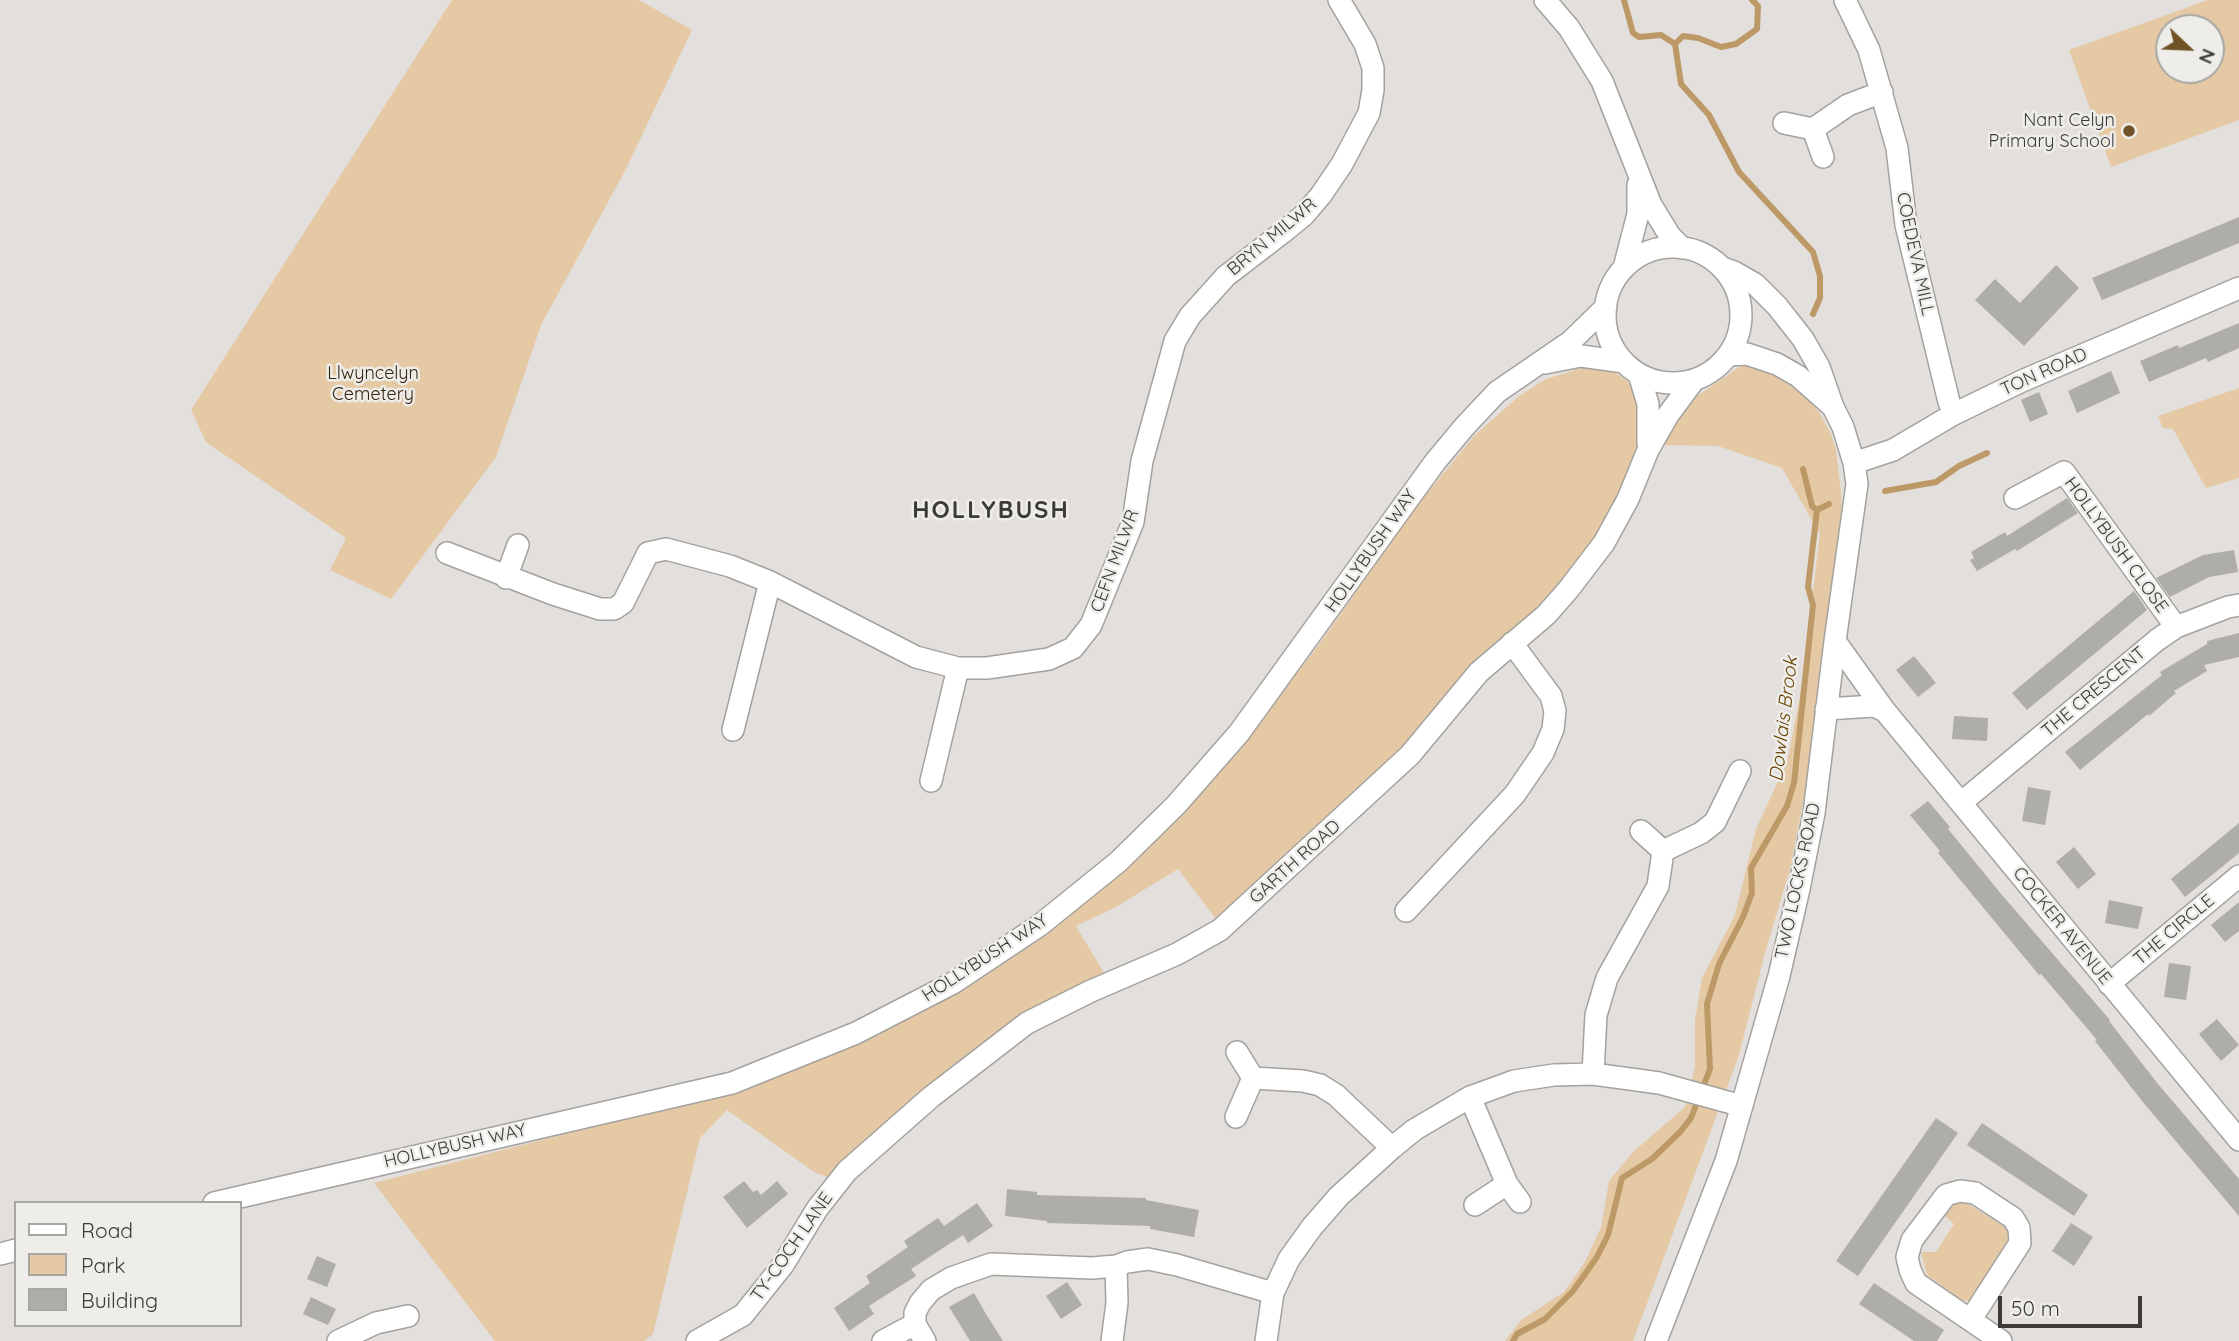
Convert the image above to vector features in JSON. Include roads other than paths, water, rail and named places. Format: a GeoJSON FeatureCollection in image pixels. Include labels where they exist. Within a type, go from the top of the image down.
{"type":"FeatureCollection","features":[{"type":"Feature","properties":{"kind":"street","name":"BRYN MILWR"},"geometry":{"type":"LineString","coordinates":[[1190,316],[1226,276],[1304,215],[1321,195],[1358,136],[1369,113],[1373,68],[1365,44],[1339,0]]}},
{"type":"Feature","properties":{"kind":"street","name":"HOLLYBUSH WAY"},"geometry":{"type":"LineString","coordinates":[[1545,0],[1569,28],[1602,81],[1658,217],[1682,248],[1699,252],[1723,268]]}},
{"type":"Feature","properties":{"kind":"street","name":"COEDEVA MILL"},"geometry":{"type":"LineString","coordinates":[[1845,0],[1869,50],[1897,148],[1906,225],[1948,402],[1954,414]]}},
{"type":"Feature","properties":{"kind":"street"},"geometry":{"type":"LineString","coordinates":[[1784,123],[1813,128],[1848,105],[1882,92]]}},
{"type":"Feature","properties":{"kind":"street"},"geometry":{"type":"LineString","coordinates":[[1813,128],[1823,157]]}},
{"type":"Feature","properties":{"kind":"street","name":"HOLLYBUSH WAY"},"geometry":{"type":"LineString","coordinates":[[223,1201],[732,1083],[856,1033],[953,983],[1040,925],[1118,862],[1176,805],[1240,733],[1435,462],[1497,392],[1570,342],[1606,307],[1614,283],[1624,268],[1638,214],[1638,173]]}},
{"type":"Feature","properties":{"kind":"street"},"geometry":{"type":"LineString","coordinates":[[1624,268],[1644,254],[1657,249],[1682,248]]}},
{"type":"Feature","properties":{"kind":"street"},"geometry":{"type":"LineString","coordinates":[[1694,380],[1714,369],[1728,355],[1738,335],[1741,306],[1737,292],[1723,268]]}},
{"type":"Feature","properties":{"kind":"street","name":"TWO LOCKS ROAD"},"geometry":{"type":"LineString","coordinates":[[1656,1341],[1726,1161],[1779,976],[1814,813],[1857,484],[1843,427],[1819,367],[1803,339],[1777,306],[1755,284],[1723,268]]}},
{"type":"Feature","properties":{"kind":"street","name":"TON ROAD"},"geometry":{"type":"LineString","coordinates":[[1854,463],[1893,450],[1954,414],[2034,376],[2239,288]]}},
{"type":"Feature","properties":{"kind":"street"},"geometry":{"type":"LineString","coordinates":[[1606,307],[1609,338],[1631,368]]}},
{"type":"Feature","properties":{"kind":"street","name":"CEFN MILWR"},"geometry":{"type":"LineString","coordinates":[[506,578],[600,609],[614,609],[623,603],[648,553],[666,549],[730,566],[770,582],[916,657],[958,668],[987,668],[1049,659],[1073,648],[1091,625],[1133,522],[1142,461],[1154,411],[1175,341],[1190,316]]}},
{"type":"Feature","properties":{"kind":"street","name":"TWO LOCKS ROAD"},"geometry":{"type":"LineString","coordinates":[[1728,355],[1747,354],[1777,365],[1815,388],[1833,407]]}},
{"type":"Feature","properties":{"kind":"street","name":"HOLLYBUSH WAY"},"geometry":{"type":"LineString","coordinates":[[1533,366],[1581,356],[1631,368],[1661,382],[1694,380]]}},
{"type":"Feature","properties":{"kind":"street","name":"GARTH ROAD"},"geometry":{"type":"LineString","coordinates":[[1631,368],[1648,404],[1648,450]]}},
{"type":"Feature","properties":{"kind":"street","name":"GARTH ROAD"},"geometry":{"type":"LineString","coordinates":[[847,1171],[931,1097],[1027,1023],[1091,990],[1177,954],[1220,930],[1410,755],[1479,672],[1546,615],[1569,590],[1604,543],[1628,499],[1648,450],[1668,415],[1694,380]]}},
{"type":"Feature","properties":{"kind":"street","name":"HOLLYBUSH CLOSE"},"geometry":{"type":"LineString","coordinates":[[2015,498],[2064,472],[2176,627]]}},
{"type":"Feature","properties":{"kind":"street"},"geometry":{"type":"LineString","coordinates":[[447,553],[506,578],[519,545]]}},
{"type":"Feature","properties":{"kind":"street"},"geometry":{"type":"LineString","coordinates":[[733,730],[770,582]]}},
{"type":"Feature","properties":{"kind":"street","name":"THE CRESCENT"},"geometry":{"type":"LineString","coordinates":[[1962,802],[2157,640],[2176,627],[2239,605]]}},
{"type":"Feature","properties":{"kind":"street","name":"COCKER AVENUE"},"geometry":{"type":"LineString","coordinates":[[1835,641],[1885,711],[2239,1140]]}},
{"type":"Feature","properties":{"kind":"street"},"geometry":{"type":"LineString","coordinates":[[1406,911],[1435,894],[1515,794],[1544,752],[1553,729],[1555,711],[1550,696],[1512,643]]}},
{"type":"Feature","properties":{"kind":"street"},"geometry":{"type":"LineString","coordinates":[[931,781],[958,668]]}},
{"type":"Feature","properties":{"kind":"street"},"geometry":{"type":"LineString","coordinates":[[1826,709],[1874,706],[1885,711]]}},
{"type":"Feature","properties":{"kind":"street"},"geometry":{"type":"LineString","coordinates":[[1663,851],[1701,833],[1715,822],[1740,771]]}},
{"type":"Feature","properties":{"kind":"street"},"geometry":{"type":"LineString","coordinates":[[1641,831],[1663,851]]}},
{"type":"Feature","properties":{"kind":"street"},"geometry":{"type":"LineString","coordinates":[[1593,1074],[1596,1015],[1607,978],[1658,886],[1663,851]]}},
{"type":"Feature","properties":{"kind":"street","name":"THE CIRCLE"},"geometry":{"type":"LineString","coordinates":[[2109,984],[2239,876]]}},
{"type":"Feature","properties":{"kind":"street"},"geometry":{"type":"LineString","coordinates":[[1237,1052],[1253,1078]]}},
{"type":"Feature","properties":{"kind":"street"},"geometry":{"type":"LineString","coordinates":[[1266,1341],[1273,1293],[1289,1259],[1312,1227],[1339,1196],[1414,1130],[1471,1097],[1514,1081],[1554,1075],[1593,1074],[1659,1083],[1742,1106]]}},
{"type":"Feature","properties":{"kind":"street"},"geometry":{"type":"LineString","coordinates":[[1236,1117],[1253,1078]]}},
{"type":"Feature","properties":{"kind":"street"},"geometry":{"type":"LineString","coordinates":[[1253,1078],[1303,1081],[1320,1085],[1336,1095],[1392,1148]]}},
{"type":"Feature","properties":{"kind":"street"},"geometry":{"type":"LineString","coordinates":[[1471,1097],[1507,1184],[1520,1202]]}},
{"type":"Feature","properties":{"kind":"street","name":"TY-COCH LANE"},"geometry":{"type":"LineString","coordinates":[[697,1341],[743,1315],[783,1265],[817,1209],[847,1171]]}},
{"type":"Feature","properties":{"kind":"street"},"geometry":{"type":"LineString","coordinates":[[1475,1205],[1507,1184]]}},
{"type":"Feature","properties":{"kind":"street"},"geometry":{"type":"LineString","coordinates":[[1971,1319],[2020,1243],[2020,1228],[2013,1218],[1975,1193],[1959,1191],[1946,1195],[1912,1240],[1907,1257],[1910,1270],[1916,1283],[2001,1341]]}},
{"type":"Feature","properties":{"kind":"street"},"geometry":{"type":"LineString","coordinates":[[883,1341],[920,1333],[915,1313],[931,1290],[951,1278],[990,1264],[1092,1268],[1148,1259],[1273,1293]]}},
{"type":"Feature","properties":{"kind":"street"},"geometry":{"type":"LineString","coordinates":[[1112,1341],[1117,1303],[1116,1266]]}},
{"type":"Feature","properties":{"kind":"street"},"geometry":{"type":"LineString","coordinates":[[338,1341],[376,1323],[408,1316]]}},
{"type":"Feature","properties":{"kind":"waterway"},"geometry":{"type":"LineString","coordinates":[[1624,0],[1633,33],[1639,37],[1661,35],[1675,44],[1681,84],[1709,115],[1739,172],[1813,252],[1820,276],[1820,298],[1813,314]]}},
{"type":"Feature","properties":{"kind":"waterway"},"geometry":{"type":"LineString","coordinates":[[1675,44],[1683,36],[1698,38],[1721,47],[1736,44],[1757,29],[1758,6],[1752,0]]}},
{"type":"Feature","properties":{"kind":"waterway","name":"Dowlais Brook"},"geometry":{"type":"LineString","coordinates":[[1885,491],[1936,482],[1959,466],[1987,453]]}},
{"type":"Feature","properties":{"kind":"waterway","name":"Dowlais Brook"},"geometry":{"type":"LineString","coordinates":[[1513,1341],[1517,1334],[1545,1319],[1573,1291],[1597,1257],[1608,1235],[1622,1178],[1652,1159],[1681,1131],[1691,1118],[1710,1069],[1707,1004],[1719,964],[1752,893],[1751,868],[1787,806],[1794,783],[1813,605],[1808,587],[1817,510],[1812,506],[1803,469]]}},
{"type":"Feature","properties":{"kind":"waterway","name":"Dowlais Brook"},"geometry":{"type":"LineString","coordinates":[[1817,510],[1829,504]]}},
{"type":"Feature","properties":{"kind":"place","name":"Nant Celyn Primary School"},"geometry":{"type":"Point","coordinates":[2129,131]}},
{"type":"Feature","properties":{"kind":"district","name":"HOLLYBUSH"},"geometry":{"type":"Point","coordinates":[991,511]}},
{"type":"Feature","properties":{"kind":"park label","name":"Llwyncelyn Cemetery"},"geometry":{"type":"Point","coordinates":[373,384]}}]}
